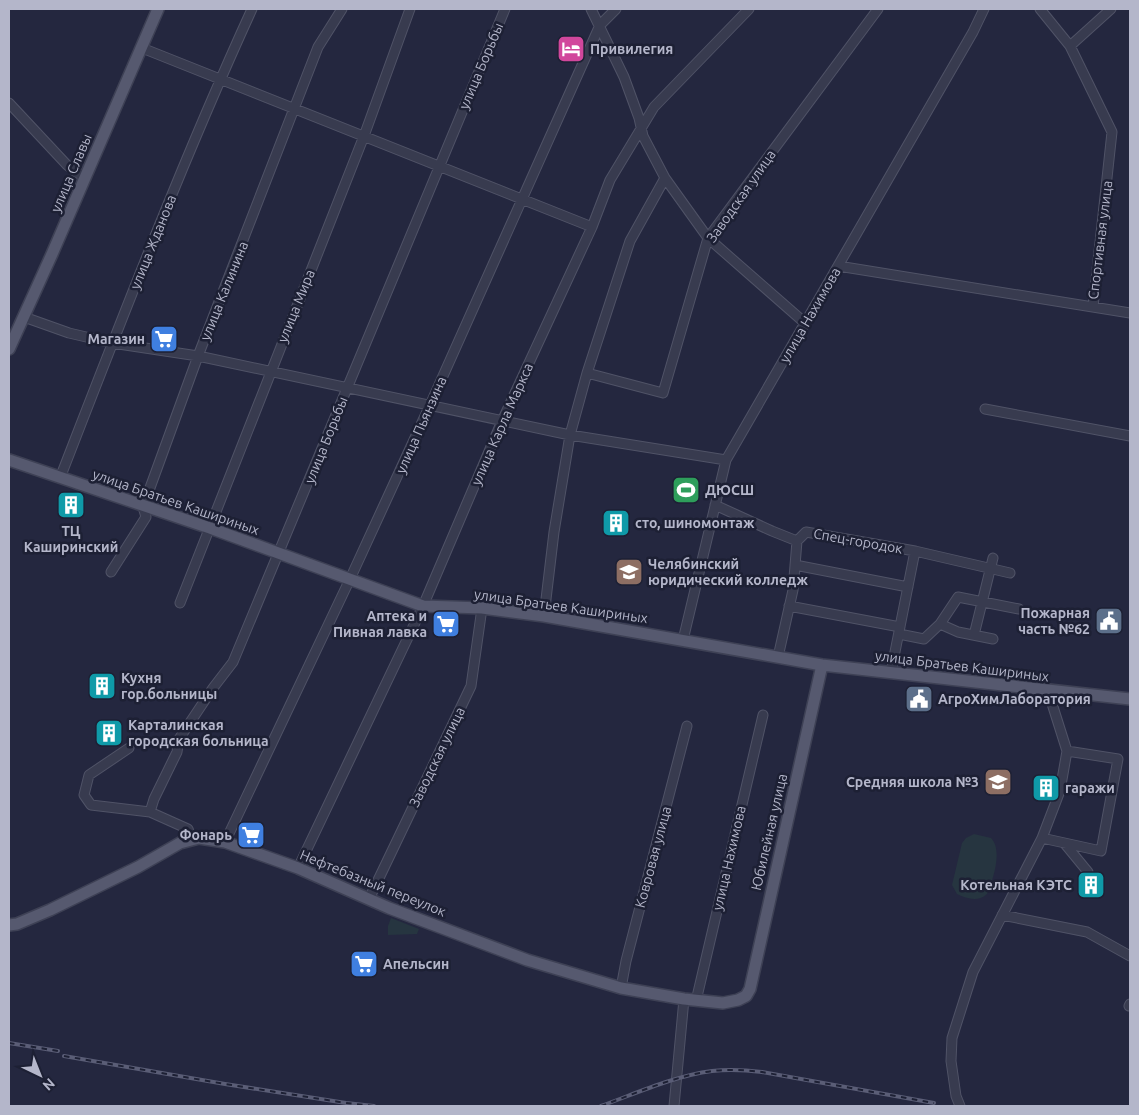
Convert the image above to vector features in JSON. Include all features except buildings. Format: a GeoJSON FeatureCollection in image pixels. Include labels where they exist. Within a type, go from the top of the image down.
{"type":"FeatureCollection","features":[{"type":"Feature","properties":{"kind":"main road","name":"улица Славы"},"geometry":{"type":"LineString","coordinates":[[9,349],[12,333],[24,318],[158,9]]}},
{"type":"Feature","properties":{"kind":"main road","name":"улица Братьев Кашириных"},"geometry":{"type":"LineString","coordinates":[[9,460],[210,528],[423,606],[482,608],[544,616],[822,665],[1130,699]]}},
{"type":"Feature","properties":{"kind":"main road","name":"Юбилейная улица"},"geometry":{"type":"LineString","coordinates":[[738,1000],[746,996],[750,989],[822,665]]}},
{"type":"Feature","properties":{"kind":"main road","name":"Нефтебазный переулок"},"geometry":{"type":"LineString","coordinates":[[9,925],[17,924],[50,910],[138,867],[180,843],[199,838],[225,842],[298,868],[527,960],[621,988],[690,1000],[723,1002],[738,1000]]}},
{"type":"Feature","properties":{"kind":"street","name":"улица Жданова"},"geometry":{"type":"LineString","coordinates":[[60,478],[112,343],[220,78],[252,9]]}},
{"type":"Feature","properties":{"kind":"street","name":"улица Калинина"},"geometry":{"type":"LineString","coordinates":[[111,572],[146,517],[143,506],[198,356],[296,108],[318,47],[342,9]]}},
{"type":"Feature","properties":{"kind":"street","name":"улица Мира"},"geometry":{"type":"LineString","coordinates":[[180,603],[364,136],[410,9]]}},
{"type":"Feature","properties":{"kind":"street","name":"улица Борьбы"},"geometry":{"type":"LineString","coordinates":[[150,812],[154,799],[177,752],[179,739],[233,662],[505,9]]}},
{"type":"Feature","properties":{"kind":"street"},"geometry":{"type":"LineString","coordinates":[[591,9],[624,77],[639,118],[643,136],[666,178],[708,238],[805,323]]}},
{"type":"Feature","properties":{"kind":"street","name":"улица Пьянзина"},"geometry":{"type":"LineString","coordinates":[[225,842],[430,405],[600,25],[616,9]]}},
{"type":"Feature","properties":{"kind":"street","name":"улица Карла Маркса"},"geometry":{"type":"LineString","coordinates":[[298,868],[423,606],[502,421],[592,227],[610,180],[654,107],[749,9]]}},
{"type":"Feature","properties":{"kind":"street","name":"Заводская улица"},"geometry":{"type":"LineString","coordinates":[[587,373],[663,393],[708,238],[878,9]]}},
{"type":"Feature","properties":{"kind":"street","name":"улица Нахимова"},"geometry":{"type":"LineString","coordinates":[[683,640],[726,460],[973,32],[984,9]]}},
{"type":"Feature","properties":{"kind":"street","name":"Спортивная улица"},"geometry":{"type":"LineString","coordinates":[[838,266],[1093,307],[1112,132],[1070,46],[1040,9]]}},
{"type":"Feature","properties":{"kind":"street"},"geometry":{"type":"LineString","coordinates":[[1070,46],[1111,9]]}},
{"type":"Feature","properties":{"kind":"street"},"geometry":{"type":"LineString","coordinates":[[142,48],[592,227]]}},
{"type":"Feature","properties":{"kind":"street"},"geometry":{"type":"LineString","coordinates":[[633,102],[646,107],[654,107]]}},
{"type":"Feature","properties":{"kind":"street"},"geometry":{"type":"LineString","coordinates":[[9,103],[67,166],[77,173],[86,176]]}},
{"type":"Feature","properties":{"kind":"street"},"geometry":{"type":"LineString","coordinates":[[544,616],[570,435],[587,373],[630,241],[666,178]]}},
{"type":"Feature","properties":{"kind":"street"},"geometry":{"type":"LineString","coordinates":[[1093,307],[1130,313]]}},
{"type":"Feature","properties":{"kind":"street"},"geometry":{"type":"LineString","coordinates":[[24,318],[69,333],[112,343],[198,356],[570,435],[726,460]]}},
{"type":"Feature","properties":{"kind":"street"},"geometry":{"type":"LineString","coordinates":[[985,409],[1130,436]]}},
{"type":"Feature","properties":{"kind":"street","name":"Спец-городок"},"geometry":{"type":"LineString","coordinates":[[715,505],[772,532],[797,541],[806,532],[915,551],[1010,573]]}},
{"type":"Feature","properties":{"kind":"street"},"geometry":{"type":"LineString","coordinates":[[778,657],[789,606],[797,541]]}},
{"type":"Feature","properties":{"kind":"street"},"geometry":{"type":"LineString","coordinates":[[891,672],[915,551]]}},
{"type":"Feature","properties":{"kind":"street"},"geometry":{"type":"LineString","coordinates":[[974,635],[993,558]]}},
{"type":"Feature","properties":{"kind":"street"},"geometry":{"type":"LineString","coordinates":[[795,565],[908,587]]}},
{"type":"Feature","properties":{"kind":"street"},"geometry":{"type":"LineString","coordinates":[[789,606],[899,630],[924,639],[940,624],[958,597],[1019,609]]}},
{"type":"Feature","properties":{"kind":"street","name":"Заводская улица"},"geometry":{"type":"LineString","coordinates":[[369,898],[471,686],[482,608]]}},
{"type":"Feature","properties":{"kind":"street"},"geometry":{"type":"LineString","coordinates":[[940,624],[958,632],[993,639]]}},
{"type":"Feature","properties":{"kind":"street"},"geometry":{"type":"LineString","coordinates":[[960,1106],[956,1096],[951,1062],[952,1038],[973,972],[1042,838],[1060,791],[1067,751],[1048,691]]}},
{"type":"Feature","properties":{"kind":"street","name":"улица Нахимова"},"geometry":{"type":"LineString","coordinates":[[674,1106],[690,1000],[763,715]]}},
{"type":"Feature","properties":{"kind":"street","name":"Ковровая улица"},"geometry":{"type":"LineString","coordinates":[[621,988],[628,951],[687,726]]}},
{"type":"Feature","properties":{"kind":"street"},"geometry":{"type":"LineString","coordinates":[[129,748],[89,776],[84,795],[91,805],[150,812],[188,828],[192,839]]}},
{"type":"Feature","properties":{"kind":"street"},"geometry":{"type":"LineString","coordinates":[[1042,838],[1101,851],[1118,759],[1067,751]]}},
{"type":"Feature","properties":{"kind":"street"},"geometry":{"type":"LineString","coordinates":[[1065,844],[1088,872]]}},
{"type":"Feature","properties":{"kind":"street"},"geometry":{"type":"LineString","coordinates":[[1002,915],[1087,932],[1130,956]]}},
{"type":"Feature","properties":{"kind":"shaded area"},"geometry":{"type":"Polygon","coordinates":[[[974,834],[991,838],[995,843],[997,857],[987,894],[977,899],[957,894],[952,885],[962,843],[966,838],[974,834]]]}},
{"type":"Feature","properties":{"kind":"shaded area"},"geometry":{"type":"Polygon","coordinates":[[[391,918],[419,929],[417,934],[388,935],[388,926],[391,918]]]}},
{"type":"Feature","properties":{"kind":"railway"},"geometry":{"type":"LineString","coordinates":[[9,1043],[58,1051]]}},
{"type":"Feature","properties":{"kind":"railway"},"geometry":{"type":"LineString","coordinates":[[64,1056],[225,1084],[374,1106]]}},
{"type":"Feature","properties":{"kind":"railway"},"geometry":{"type":"LineString","coordinates":[[601,1106],[698,1073],[731,1070],[762,1072],[934,1103]]}},
{"type":"Feature","properties":{"kind":"place","name":"Привилегия"},"geometry":{"type":"Point","coordinates":[571,49]}},
{"type":"Feature","properties":{"kind":"place","name":"Магазин"},"geometry":{"type":"Point","coordinates":[164,339]}},
{"type":"Feature","properties":{"kind":"place","name":"ДЮСШ"},"geometry":{"type":"Point","coordinates":[686,490]}},
{"type":"Feature","properties":{"kind":"place","name":"ТЦ Каширинский"},"geometry":{"type":"Point","coordinates":[71,505]}},
{"type":"Feature","properties":{"kind":"place","name":"сто, шиномонтаж"},"geometry":{"type":"Point","coordinates":[616,523]}},
{"type":"Feature","properties":{"kind":"place","name":"Челябинский юридический колледж"},"geometry":{"type":"Point","coordinates":[629,572]}},
{"type":"Feature","properties":{"kind":"place","name":"Пожарная часть №62"},"geometry":{"type":"Point","coordinates":[1109,621]}},
{"type":"Feature","properties":{"kind":"place","name":"Аптека и Пивная лавка"},"geometry":{"type":"Point","coordinates":[446,624]}},
{"type":"Feature","properties":{"kind":"place","name":"Кухня гор.больницы"},"geometry":{"type":"Point","coordinates":[102,686]}},
{"type":"Feature","properties":{"kind":"place","name":"АгроХимЛаборатория"},"geometry":{"type":"Point","coordinates":[919,699]}},
{"type":"Feature","properties":{"kind":"place","name":"Карталинская городская больница"},"geometry":{"type":"Point","coordinates":[109,733]}},
{"type":"Feature","properties":{"kind":"place","name":"Средняя школа №3"},"geometry":{"type":"Point","coordinates":[998,782]}},
{"type":"Feature","properties":{"kind":"place","name":"гаражи"},"geometry":{"type":"Point","coordinates":[1046,788]}},
{"type":"Feature","properties":{"kind":"place","name":"Фонарь"},"geometry":{"type":"Point","coordinates":[251,835]}},
{"type":"Feature","properties":{"kind":"place","name":"Котельная КЭТС"},"geometry":{"type":"Point","coordinates":[1091,885]}},
{"type":"Feature","properties":{"kind":"place","name":"Апельсин"},"geometry":{"type":"Point","coordinates":[364,964]}}]}
